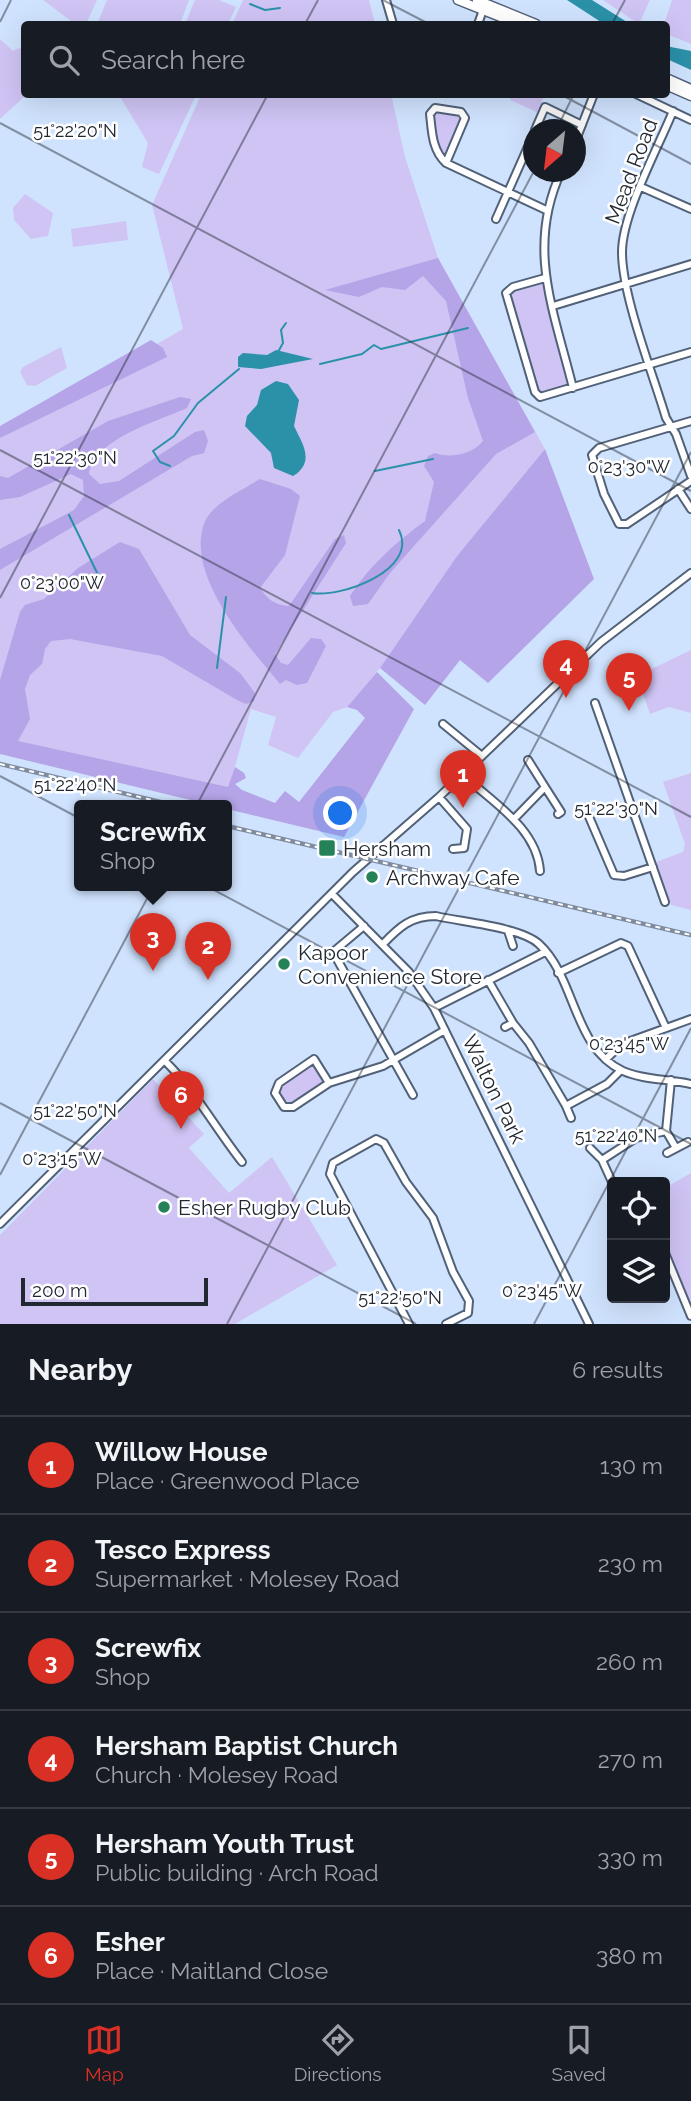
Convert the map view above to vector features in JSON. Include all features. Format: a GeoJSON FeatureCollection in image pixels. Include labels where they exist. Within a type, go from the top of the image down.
{"type":"FeatureCollection","features":[{"type":"Feature","properties":{"kind":"main road"},"geometry":{"type":"LineString","coordinates":[[458,0],[510,21]]}},
{"type":"Feature","properties":{"kind":"main road"},"geometry":{"type":"LineString","coordinates":[[477,0],[529,21]]}},
{"type":"Feature","properties":{"kind":"main road"},"geometry":{"type":"LineString","coordinates":[[670,79],[691,89]]}},
{"type":"Feature","properties":{"kind":"main road"},"geometry":{"type":"LineString","coordinates":[[670,86],[691,96]]}},
{"type":"Feature","properties":{"kind":"street"},"geometry":{"type":"LineString","coordinates":[[386,0],[392,21]]}},
{"type":"Feature","properties":{"kind":"street"},"geometry":{"type":"LineString","coordinates":[[479,21],[483,10]]}},
{"type":"Feature","properties":{"kind":"street"},"geometry":{"type":"LineString","coordinates":[[584,119],[592,98]]}},
{"type":"Feature","properties":{"kind":"street"},"geometry":{"type":"LineString","coordinates":[[645,98],[691,120]]}},
{"type":"Feature","properties":{"kind":"street"},"geometry":{"type":"LineString","coordinates":[[540,119],[545,107],[570,119]]}},
{"type":"Feature","properties":{"kind":"street"},"geometry":{"type":"LineString","coordinates":[[446,163],[465,118],[461,112],[435,108],[430,114],[433,142],[438,156],[446,163],[546,210]]}},
{"type":"Feature","properties":{"kind":"street","name":"Mead Road"},"geometry":{"type":"LineString","coordinates":[[673,111],[627,223],[622,251],[627,283],[650,366],[691,478]]}},
{"type":"Feature","properties":{"kind":"street"},"geometry":{"type":"LineString","coordinates":[[496,219],[523,156]]}},
{"type":"Feature","properties":{"kind":"street"},"geometry":{"type":"LineString","coordinates":[[557,182],[546,210],[543,245],[545,278],[573,388]]}},
{"type":"Feature","properties":{"kind":"street"},"geometry":{"type":"LineString","coordinates":[[641,187],[691,209]]}},
{"type":"Feature","properties":{"kind":"street"},"geometry":{"type":"LineString","coordinates":[[553,306],[691,264]]}},
{"type":"Feature","properties":{"kind":"street"},"geometry":{"type":"LineString","coordinates":[[545,278],[513,287],[508,290],[506,296],[537,395],[543,397],[691,352]]}},
{"type":"Feature","properties":{"kind":"street"},"geometry":{"type":"LineString","coordinates":[[691,421],[599,448],[594,451],[592,459],[619,524],[627,524],[691,478]]}},
{"type":"Feature","properties":{"kind":"street"},"geometry":{"type":"LineString","coordinates":[[678,489],[691,509]]}},
{"type":"Feature","properties":{"kind":"street"},"geometry":{"type":"LineString","coordinates":[[0,1224],[166,1062],[332,894],[463,775],[601,642],[691,573]]}},
{"type":"Feature","properties":{"kind":"street"},"geometry":{"type":"LineString","coordinates":[[595,703],[665,902]]}},
{"type":"Feature","properties":{"kind":"street"},"geometry":{"type":"LineString","coordinates":[[443,724],[482,756]]}},
{"type":"Feature","properties":{"kind":"street"},"geometry":{"type":"LineString","coordinates":[[528,760],[561,812],[558,814]]}},
{"type":"Feature","properties":{"kind":"street"},"geometry":{"type":"LineString","coordinates":[[463,775],[515,818],[539,859],[539,871]]}},
{"type":"Feature","properties":{"kind":"street"},"geometry":{"type":"LineString","coordinates":[[515,818],[545,787]]}},
{"type":"Feature","properties":{"kind":"street"},"geometry":{"type":"LineString","coordinates":[[439,797],[467,830],[464,848],[453,849]]}},
{"type":"Feature","properties":{"kind":"street"},"geometry":{"type":"LineString","coordinates":[[587,812],[614,875],[624,877],[653,867]]}},
{"type":"Feature","properties":{"kind":"street","name":"Walton Park"},"geometry":{"type":"LineString","coordinates":[[332,894],[409,972],[434,1008],[589,1324]]}},
{"type":"Feature","properties":{"kind":"street"},"geometry":{"type":"LineString","coordinates":[[383,944],[404,924],[421,916],[528,937],[545,952],[592,1043],[606,1059],[621,1070],[691,1084]]}},
{"type":"Feature","properties":{"kind":"street"},"geometry":{"type":"LineString","coordinates":[[364,926],[333,952],[413,1095]]}},
{"type":"Feature","properties":{"kind":"street"},"geometry":{"type":"LineString","coordinates":[[508,932],[513,946]]}},
{"type":"Feature","properties":{"kind":"street"},"geometry":{"type":"LineString","coordinates":[[558,973],[621,943],[628,946],[666,1028]]}},
{"type":"Feature","properties":{"kind":"street"},"geometry":{"type":"LineString","coordinates":[[434,1008],[545,952]]}},
{"type":"Feature","properties":{"kind":"street"},"geometry":{"type":"LineString","coordinates":[[488,981],[513,1023],[529,1043],[571,1118]]}},
{"type":"Feature","properties":{"kind":"street"},"geometry":{"type":"LineString","coordinates":[[606,1059],[622,1044],[691,1019]]}},
{"type":"Feature","properties":{"kind":"street"},"geometry":{"type":"LineString","coordinates":[[505,1027],[513,1023]]}},
{"type":"Feature","properties":{"kind":"street"},"geometry":{"type":"LineString","coordinates":[[329,1083],[314,1059],[279,1083],[275,1093],[288,1108],[329,1083],[392,1060],[445,1030]]}},
{"type":"Feature","properties":{"kind":"street"},"geometry":{"type":"LineString","coordinates":[[166,1062],[211,1116],[221,1136],[242,1162]]}},
{"type":"Feature","properties":{"kind":"street"},"geometry":{"type":"LineString","coordinates":[[566,1106],[607,1084],[621,1070]]}},
{"type":"Feature","properties":{"kind":"street"},"geometry":{"type":"LineString","coordinates":[[671,1080],[667,1131],[676,1148]]}},
{"type":"Feature","properties":{"kind":"street"},"geometry":{"type":"LineString","coordinates":[[602,1160],[636,1139],[667,1131]]}},
{"type":"Feature","properties":{"kind":"street"},"geometry":{"type":"LineString","coordinates":[[409,1324],[330,1174],[333,1163],[376,1139],[384,1143],[406,1182],[433,1218],[453,1272],[469,1301],[468,1313],[446,1324]]}},
{"type":"Feature","properties":{"kind":"street"},"geometry":{"type":"LineString","coordinates":[[667,1153],[688,1142]]}},
{"type":"Feature","properties":{"kind":"street"},"geometry":{"type":"LineString","coordinates":[[590,1148],[602,1160],[610,1177]]}},
{"type":"Feature","properties":{"kind":"street"},"geometry":{"type":"LineString","coordinates":[[670,1265],[691,1316]]}},
{"type":"Feature","properties":{"kind":"shaded area"},"geometry":{"type":"Polygon","coordinates":[[[43,0],[97,0],[87,21],[71,21],[43,0]]]}},
{"type":"Feature","properties":{"kind":"shaded area"},"geometry":{"type":"Polygon","coordinates":[[[107,0],[189,0],[181,21],[98,21],[107,0]]]}},
{"type":"Feature","properties":{"kind":"shaded area"},"geometry":{"type":"Polygon","coordinates":[[[195,0],[219,0],[236,7],[229,21],[186,21],[195,0]]]}},
{"type":"Feature","properties":{"kind":"shaded area"},"geometry":{"type":"Polygon","coordinates":[[[243,0],[369,0],[374,21],[233,21],[243,0]]]}},
{"type":"Feature","properties":{"kind":"shaded area"},"geometry":{"type":"Polygon","coordinates":[[[603,0],[650,0],[640,21],[634,21],[603,0]]]}},
{"type":"Feature","properties":{"kind":"shaded area"},"geometry":{"type":"Polygon","coordinates":[[[672,0],[691,0],[691,44],[670,35],[670,21],[665,21],[672,0]]]}},
{"type":"Feature","properties":{"kind":"shaded area"},"geometry":{"type":"Polygon","coordinates":[[[0,39],[13,51],[21,49],[23,98],[0,119],[0,39]]]}},
{"type":"Feature","properties":{"kind":"shaded area"},"geometry":{"type":"Polygon","coordinates":[[[121,98],[195,98],[159,174],[142,167],[148,143],[121,98]]]}},
{"type":"Feature","properties":{"kind":"shaded area"},"geometry":{"type":"Polygon","coordinates":[[[200,98],[392,98],[405,157],[438,258],[545,449],[457,556],[380,668],[347,707],[333,712],[298,758],[268,745],[276,717],[251,709],[229,788],[0,738],[0,434],[183,329],[152,205],[200,98]]]}},
{"type":"Feature","properties":{"kind":"shaded area"},"geometry":{"type":"Polygon","coordinates":[[[511,98],[543,98],[537,112],[510,100],[511,98]]]}},
{"type":"Feature","properties":{"kind":"shaded area"},"geometry":{"type":"Polygon","coordinates":[[[438,112],[460,117],[444,155],[435,134],[434,122],[438,112]]]}},
{"type":"Feature","properties":{"kind":"shaded area"},"geometry":{"type":"Polygon","coordinates":[[[25,194],[53,213],[48,236],[31,239],[14,220],[13,208],[25,194]]]}},
{"type":"Feature","properties":{"kind":"shaded area"},"geometry":{"type":"Polygon","coordinates":[[[126,221],[128,240],[73,247],[71,229],[126,221]]]}},
{"type":"Feature","properties":{"kind":"shaded area"},"geometry":{"type":"Polygon","coordinates":[[[438,258],[535,432],[496,454],[390,573],[368,604],[353,606],[350,596],[366,574],[393,546],[425,521],[434,482],[424,466],[428,456],[435,453],[461,454],[483,441],[468,398],[446,301],[423,276],[405,290],[382,287],[359,297],[325,290],[438,258]]]}},
{"type":"Feature","properties":{"kind":"shaded area"},"geometry":{"type":"Polygon","coordinates":[[[545,278],[573,388],[537,395],[507,290],[545,278]]]}},
{"type":"Feature","properties":{"kind":"shaded area"},"geometry":{"type":"Polygon","coordinates":[[[151,340],[163,348],[167,357],[0,438],[0,426],[151,340]]]}},
{"type":"Feature","properties":{"kind":"shaded area"},"geometry":{"type":"Polygon","coordinates":[[[61,347],[67,368],[35,386],[27,385],[20,372],[23,367],[61,347]]]}},
{"type":"Feature","properties":{"kind":"shaded area"},"geometry":{"type":"Polygon","coordinates":[[[180,397],[191,399],[187,408],[115,441],[93,462],[89,474],[100,484],[119,481],[195,432],[204,430],[208,441],[204,453],[192,456],[0,570],[0,549],[74,510],[84,496],[83,480],[71,474],[20,497],[0,500],[0,476],[8,478],[108,421],[180,397]]]}},
{"type":"Feature","properties":{"kind":"shaded area"},"geometry":{"type":"Polygon","coordinates":[[[545,449],[594,579],[488,683],[460,660],[425,705],[380,668],[457,556],[545,449]]]}},
{"type":"Feature","properties":{"kind":"shaded area"},"geometry":{"type":"Polygon","coordinates":[[[260,479],[291,489],[300,496],[285,555],[260,588],[272,601],[289,606],[335,539],[344,535],[346,543],[275,654],[281,663],[288,665],[311,638],[321,639],[326,646],[307,683],[297,685],[286,680],[280,684],[238,632],[213,590],[204,568],[201,547],[206,519],[227,499],[260,479]]]}},
{"type":"Feature","properties":{"kind":"shaded area"},"geometry":{"type":"Polygon","coordinates":[[[120,542],[139,549],[190,635],[240,673],[255,693],[254,701],[246,704],[237,700],[162,656],[70,639],[51,641],[45,649],[42,664],[30,675],[25,689],[30,719],[18,741],[228,787],[235,767],[244,773],[246,778],[235,784],[242,790],[275,803],[285,791],[299,802],[365,718],[357,710],[347,707],[377,672],[414,709],[344,837],[232,810],[232,800],[190,800],[0,754],[0,680],[20,612],[25,605],[44,599],[78,568],[120,542]]]}},
{"type":"Feature","properties":{"kind":"shaded area"},"geometry":{"type":"Polygon","coordinates":[[[691,650],[691,713],[669,707],[650,714],[637,676],[691,650]]]}},
{"type":"Feature","properties":{"kind":"shaded area"},"geometry":{"type":"Polygon","coordinates":[[[691,773],[691,910],[671,905],[656,862],[683,852],[685,844],[663,782],[691,773]]]}},
{"type":"Feature","properties":{"kind":"shaded area"},"geometry":{"type":"Polygon","coordinates":[[[310,1067],[318,1069],[324,1084],[294,1104],[286,1101],[280,1093],[283,1085],[310,1067]]]}},
{"type":"Feature","properties":{"kind":"shaded area","name":"Esher Rugby Club"},"geometry":{"type":"Polygon","coordinates":[[[153,1079],[204,1134],[189,1148],[229,1193],[272,1157],[337,1265],[235,1324],[0,1324],[0,1235],[153,1079]]]}},
{"type":"Feature","properties":{"kind":"shaded area"},"geometry":{"type":"Polygon","coordinates":[[[691,1173],[691,1307],[670,1259],[670,1185],[691,1173]]]}},
{"type":"Feature","properties":{"kind":"water"},"geometry":{"type":"Polygon","coordinates":[[[567,0],[592,0],[625,21],[599,21],[567,0]]]}},
{"type":"Feature","properties":{"kind":"water"},"geometry":{"type":"Polygon","coordinates":[[[670,47],[691,51],[691,70],[670,60],[670,47]]]}},
{"type":"Feature","properties":{"kind":"water"},"geometry":{"type":"Polygon","coordinates":[[[276,350],[313,359],[261,369],[238,367],[238,357],[243,353],[267,355],[276,350]]]}},
{"type":"Feature","properties":{"kind":"water"},"geometry":{"type":"Polygon","coordinates":[[[276,381],[288,384],[299,400],[294,426],[306,459],[300,471],[293,476],[274,468],[271,453],[245,426],[247,416],[257,405],[261,390],[276,381]]]}},
{"type":"Feature","properties":{"kind":"waterway"},"geometry":{"type":"LineString","coordinates":[[250,4],[265,10],[280,8]]}},
{"type":"Feature","properties":{"kind":"waterway"},"geometry":{"type":"LineString","coordinates":[[278,352],[283,343],[281,330],[286,323]]}},
{"type":"Feature","properties":{"kind":"waterway"},"geometry":{"type":"LineString","coordinates":[[320,364],[362,354],[374,345],[381,349],[468,328]]}},
{"type":"Feature","properties":{"kind":"waterway"},"geometry":{"type":"LineString","coordinates":[[170,466],[160,462],[153,451],[174,436],[198,403],[239,369]]}},
{"type":"Feature","properties":{"kind":"waterway"},"geometry":{"type":"LineString","coordinates":[[375,471],[433,459]]}},
{"type":"Feature","properties":{"kind":"waterway"},"geometry":{"type":"LineString","coordinates":[[69,515],[102,583]]}},
{"type":"Feature","properties":{"kind":"waterway"},"geometry":{"type":"LineString","coordinates":[[312,593],[341,591],[358,586],[388,569],[398,557],[402,544],[399,530]]}},
{"type":"Feature","properties":{"kind":"waterway"},"geometry":{"type":"LineString","coordinates":[[217,668],[226,597]]}},
{"type":"Feature","properties":{"kind":"railway"},"geometry":{"type":"LineString","coordinates":[[0,764],[152,800]]}},
{"type":"Feature","properties":{"kind":"railway"},"geometry":{"type":"LineString","coordinates":[[232,827],[691,935]]}},
{"type":"Feature","properties":{"kind":"place","name":"Hersham Baptist Church"},"geometry":{"type":"Point","coordinates":[566,698]}},
{"type":"Feature","properties":{"kind":"place","name":"Hersham Youth Trust"},"geometry":{"type":"Point","coordinates":[629,711]}},
{"type":"Feature","properties":{"kind":"place","name":"Willow House"},"geometry":{"type":"Point","coordinates":[463,808]}},
{"type":"Feature","properties":{"kind":"place","name":"Hersham"},"geometry":{"type":"Point","coordinates":[327,848]}},
{"type":"Feature","properties":{"kind":"place","name":"Archway Cafe"},"geometry":{"type":"Point","coordinates":[372,877]}},
{"type":"Feature","properties":{"kind":"place","name":"Kapoor Convenience Store"},"geometry":{"type":"Point","coordinates":[284,964]}},
{"type":"Feature","properties":{"kind":"place","name":"Screwfix"},"geometry":{"type":"Point","coordinates":[153,971]}},
{"type":"Feature","properties":{"kind":"place","name":"Tesco Express"},"geometry":{"type":"Point","coordinates":[208,980]}},
{"type":"Feature","properties":{"kind":"place","name":"Esher"},"geometry":{"type":"Point","coordinates":[181,1129]}},
{"type":"Feature","properties":{"kind":"place","name":"Esher Rugby Club"},"geometry":{"type":"Point","coordinates":[164,1207]}}]}
